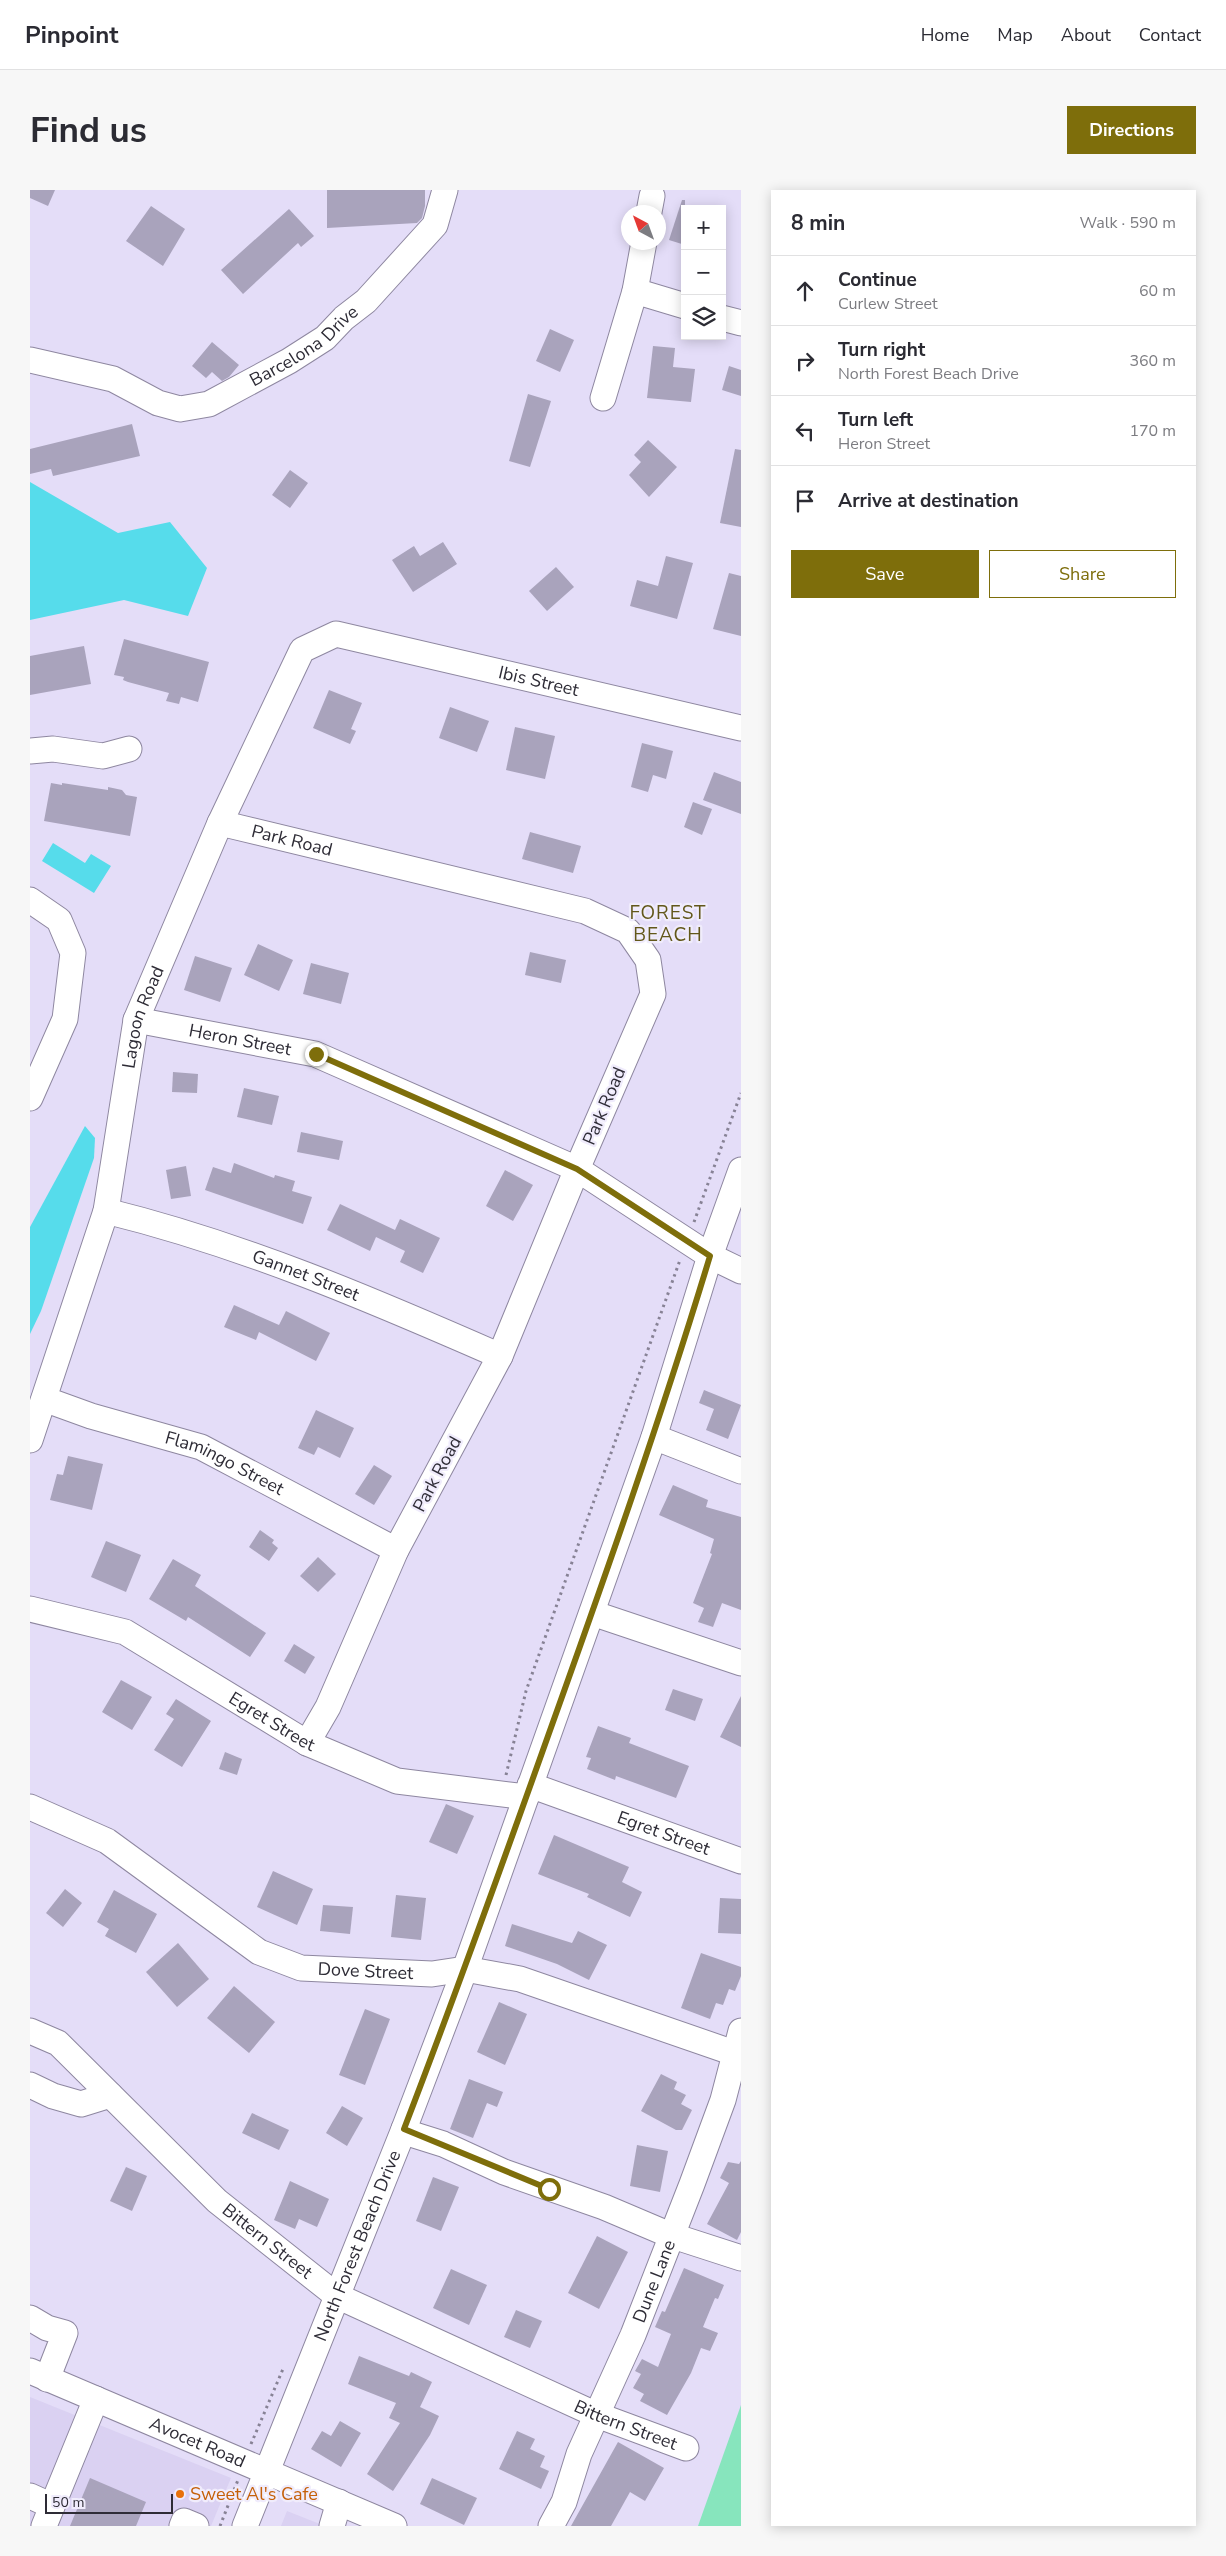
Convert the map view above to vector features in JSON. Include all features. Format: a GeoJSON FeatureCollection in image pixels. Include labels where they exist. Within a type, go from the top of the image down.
{"type":"FeatureCollection","features":[{"type":"Feature","properties":{"kind":"street","name":"Barcelona Drive"},"geometry":{"type":"LineString","coordinates":[[30,360],[113,378],[158,403],[180,409],[209,404],[289,361],[325,338],[344,318],[366,302],[435,225],[446,190]]}},
{"type":"Feature","properties":{"kind":"street"},"geometry":{"type":"LineString","coordinates":[[603,398],[636,291],[643,250]]}},
{"type":"Feature","properties":{"kind":"street"},"geometry":{"type":"LineString","coordinates":[[636,291],[681,305]]}},
{"type":"Feature","properties":{"kind":"street"},"geometry":{"type":"LineString","coordinates":[[726,319],[741,324]]}},
{"type":"Feature","properties":{"kind":"street","name":"Ibis Street"},"geometry":{"type":"LineString","coordinates":[[336,634],[741,728]]}},
{"type":"Feature","properties":{"kind":"street","name":"Lagoon Road"},"geometry":{"type":"LineString","coordinates":[[30,1440],[106,1211],[136,1020],[220,823],[302,650],[336,634]]}},
{"type":"Feature","properties":{"kind":"street"},"geometry":{"type":"LineString","coordinates":[[30,751],[53,749],[103,756],[129,749]]}},
{"type":"Feature","properties":{"kind":"street","name":"Park Road"},"geometry":{"type":"LineString","coordinates":[[220,823],[585,911],[628,931],[648,960],[653,994],[577,1169],[500,1356],[396,1550],[328,1707],[307,1743]]}},
{"type":"Feature","properties":{"kind":"street"},"geometry":{"type":"LineString","coordinates":[[30,900],[59,920],[73,953],[65,1019],[30,1098]]}},
{"type":"Feature","properties":{"kind":"street","name":"Heron Street"},"geometry":{"type":"LineString","coordinates":[[136,1020],[316,1054],[577,1169],[710,1256],[741,1271]]}},
{"type":"Feature","properties":{"kind":"street","name":"North Forest Beach Drive"},"geometry":{"type":"LineString","coordinates":[[245,2526],[466,1970],[654,1436],[710,1256],[741,1170]]}},
{"type":"Feature","properties":{"kind":"street","name":"Gannet Street"},"geometry":{"type":"LineString","coordinates":[[106,1211],[177,1229],[296,1269],[500,1356]]}},
{"type":"Feature","properties":{"kind":"street","name":"Flamingo Street"},"geometry":{"type":"LineString","coordinates":[[44,1399],[91,1416],[200,1447],[396,1550]]}},
{"type":"Feature","properties":{"kind":"street"},"geometry":{"type":"LineString","coordinates":[[654,1436],[741,1471]]}},
{"type":"Feature","properties":{"kind":"street","name":"Egret Street"},"geometry":{"type":"LineString","coordinates":[[30,1609],[125,1632],[307,1743],[396,1781],[528,1791],[741,1860]]}},
{"type":"Feature","properties":{"kind":"street"},"geometry":{"type":"LineString","coordinates":[[592,1613],[741,1663]]}},
{"type":"Feature","properties":{"kind":"street","name":"Dove Street"},"geometry":{"type":"LineString","coordinates":[[30,1807],[107,1841],[259,1952],[301,1968],[432,1974],[466,1970],[520,1978],[737,2042]]}},
{"type":"Feature","properties":{"kind":"street","name":"Bittern Street"},"geometry":{"type":"LineString","coordinates":[[30,2031],[58,2043],[217,2201],[337,2296],[597,2415],[686,2448]]}},
{"type":"Feature","properties":{"kind":"street","name":"Dune Lane"},"geometry":{"type":"LineString","coordinates":[[551,2526],[564,2502],[579,2454],[633,2335],[670,2234],[724,2100],[737,2042]]}},
{"type":"Feature","properties":{"kind":"street"},"geometry":{"type":"LineString","coordinates":[[30,2085],[53,2096],[81,2104],[110,2095]]}},
{"type":"Feature","properties":{"kind":"street"},"geometry":{"type":"LineString","coordinates":[[404,2129],[443,2144],[504,2172],[604,2207],[670,2234],[741,2258]]}},
{"type":"Feature","properties":{"kind":"street"},"geometry":{"type":"LineString","coordinates":[[30,2318],[47,2328],[65,2333],[39,2375]]}},
{"type":"Feature","properties":{"kind":"street","name":"Avocet Road"},"geometry":{"type":"LineString","coordinates":[[39,2375],[265,2473],[394,2526]]}},
{"type":"Feature","properties":{"kind":"street"},"geometry":{"type":"LineString","coordinates":[[42,2509],[96,2399]]}},
{"type":"Feature","properties":{"kind":"street"},"geometry":{"type":"LineString","coordinates":[[332,2526],[339,2502]]}},
{"type":"Feature","properties":{"kind":"street"},"geometry":{"type":"LineString","coordinates":[[182,2526],[184,2521],[196,2526]]}},
{"type":"Feature","properties":{"kind":"shaded area"},"geometry":{"type":"Polygon","coordinates":[[[30,2397],[231,2478],[211,2526],[30,2526],[30,2397]]]}},
{"type":"Feature","properties":{"kind":"shaded area"},"geometry":{"type":"Polygon","coordinates":[[[287,2511],[325,2526],[281,2526],[287,2511]]]}},
{"type":"Feature","properties":{"kind":"green space"},"geometry":{"type":"Polygon","coordinates":[[[741,2405],[741,2526],[698,2526],[741,2405]]]}},
{"type":"Feature","properties":{"kind":"water"},"geometry":{"type":"Polygon","coordinates":[[[30,482],[118,533],[170,522],[207,568],[188,616],[124,600],[30,620],[30,482]]]}},
{"type":"Feature","properties":{"kind":"water"},"geometry":{"type":"Polygon","coordinates":[[[53,843],[85,863],[91,854],[111,866],[94,893],[42,861],[53,843]]]}},
{"type":"Feature","properties":{"kind":"water"},"geometry":{"type":"Polygon","coordinates":[[[85,1126],[95,1138],[94,1158],[41,1311],[30,1334],[30,1227],[85,1126]]]}},
{"type":"Feature","properties":{"kind":"building"},"geometry":{"type":"Polygon","coordinates":[[[30,190],[55,190],[48,206],[30,198],[30,190]]]}},
{"type":"Feature","properties":{"kind":"building"},"geometry":{"type":"Polygon","coordinates":[[[327,190],[425,190],[425,206],[422,218],[417,223],[327,228],[327,190]]]}},
{"type":"Feature","properties":{"kind":"building"},"geometry":{"type":"Polygon","coordinates":[[[682,200],[685,200],[685,205],[681,205],[681,244],[669,240],[682,200]]]}},
{"type":"Feature","properties":{"kind":"building"},"geometry":{"type":"Polygon","coordinates":[[[151,206],[185,229],[163,266],[126,241],[151,206]]]}},
{"type":"Feature","properties":{"kind":"building"},"geometry":{"type":"Polygon","coordinates":[[[289,209],[314,236],[301,247],[298,243],[243,294],[221,270],[289,209]]]}},
{"type":"Feature","properties":{"kind":"building"},"geometry":{"type":"Polygon","coordinates":[[[550,329],[574,340],[560,372],[536,361],[550,329]]]}},
{"type":"Feature","properties":{"kind":"building"},"geometry":{"type":"Polygon","coordinates":[[[212,342],[239,365],[229,377],[222,381],[212,372],[206,378],[192,366],[212,342]]]}},
{"type":"Feature","properties":{"kind":"building"},"geometry":{"type":"Polygon","coordinates":[[[653,346],[675,348],[673,367],[695,369],[691,402],[647,398],[653,346]]]}},
{"type":"Feature","properties":{"kind":"building"},"geometry":{"type":"Polygon","coordinates":[[[729,366],[741,370],[741,396],[722,390],[729,366]]]}},
{"type":"Feature","properties":{"kind":"building"},"geometry":{"type":"Polygon","coordinates":[[[528,394],[551,401],[530,467],[509,461],[528,394]]]}},
{"type":"Feature","properties":{"kind":"building"},"geometry":{"type":"Polygon","coordinates":[[[132,424],[140,456],[53,476],[51,469],[30,474],[30,449],[132,424]]]}},
{"type":"Feature","properties":{"kind":"building"},"geometry":{"type":"Polygon","coordinates":[[[648,440],[677,467],[649,497],[629,475],[641,462],[634,455],[648,440]]]}},
{"type":"Feature","properties":{"kind":"building"},"geometry":{"type":"Polygon","coordinates":[[[735,449],[741,450],[741,527],[720,523],[735,449]]]}},
{"type":"Feature","properties":{"kind":"building"},"geometry":{"type":"Polygon","coordinates":[[[290,470],[308,483],[290,508],[272,495],[290,470]]]}},
{"type":"Feature","properties":{"kind":"building"},"geometry":{"type":"Polygon","coordinates":[[[443,542],[457,564],[413,592],[392,560],[414,546],[420,556],[443,542]]]}},
{"type":"Feature","properties":{"kind":"building"},"geometry":{"type":"Polygon","coordinates":[[[666,556],[693,563],[677,619],[630,606],[637,580],[658,586],[666,556]]]}},
{"type":"Feature","properties":{"kind":"building"},"geometry":{"type":"Polygon","coordinates":[[[556,567],[574,587],[547,611],[529,591],[556,567]]]}},
{"type":"Feature","properties":{"kind":"building"},"geometry":{"type":"Polygon","coordinates":[[[729,573],[741,576],[741,636],[713,629],[729,573]]]}},
{"type":"Feature","properties":{"kind":"building"},"geometry":{"type":"Polygon","coordinates":[[[124,639],[209,662],[198,702],[181,697],[179,704],[166,701],[169,693],[128,682],[123,680],[124,677],[114,675],[124,639]]]}},
{"type":"Feature","properties":{"kind":"building"},"geometry":{"type":"Polygon","coordinates":[[[84,646],[91,684],[30,695],[30,656],[84,646]]]}},
{"type":"Feature","properties":{"kind":"building"},"geometry":{"type":"Polygon","coordinates":[[[329,690],[362,703],[351,729],[356,731],[350,744],[313,728],[329,690]]]}},
{"type":"Feature","properties":{"kind":"building"},"geometry":{"type":"Polygon","coordinates":[[[450,707],[489,721],[477,752],[439,738],[450,707]]]}},
{"type":"Feature","properties":{"kind":"building"},"geometry":{"type":"Polygon","coordinates":[[[515,727],[555,736],[545,779],[506,770],[515,727]]]}},
{"type":"Feature","properties":{"kind":"building"},"geometry":{"type":"Polygon","coordinates":[[[642,743],[673,751],[666,779],[653,775],[648,792],[631,787],[642,743]]]}},
{"type":"Feature","properties":{"kind":"building"},"geometry":{"type":"Polygon","coordinates":[[[714,772],[741,782],[741,814],[703,800],[714,772]]]}},
{"type":"Feature","properties":{"kind":"building"},"geometry":{"type":"Polygon","coordinates":[[[51,783],[108,790],[108,787],[122,790],[126,795],[137,797],[130,836],[44,821],[51,783]]]}},
{"type":"Feature","properties":{"kind":"building"},"geometry":{"type":"Polygon","coordinates":[[[693,802],[712,809],[702,835],[684,827],[693,802]]]}},
{"type":"Feature","properties":{"kind":"building"},"geometry":{"type":"Polygon","coordinates":[[[530,832],[581,846],[573,873],[522,859],[530,832]]]}},
{"type":"Feature","properties":{"kind":"building"},"geometry":{"type":"Polygon","coordinates":[[[258,944],[293,960],[279,991],[244,975],[258,944]]]}},
{"type":"Feature","properties":{"kind":"building"},"geometry":{"type":"Polygon","coordinates":[[[530,952],[566,960],[561,983],[525,975],[530,952]]]}},
{"type":"Feature","properties":{"kind":"building"},"geometry":{"type":"Polygon","coordinates":[[[195,956],[232,968],[220,1002],[184,990],[195,956]]]}},
{"type":"Feature","properties":{"kind":"building"},"geometry":{"type":"Polygon","coordinates":[[[311,963],[349,973],[341,1004],[303,994],[311,963]]]}},
{"type":"Feature","properties":{"kind":"building"},"geometry":{"type":"Polygon","coordinates":[[[173,1072],[198,1074],[197,1093],[172,1092],[173,1072]]]}},
{"type":"Feature","properties":{"kind":"building"},"geometry":{"type":"Polygon","coordinates":[[[244,1088],[279,1096],[272,1125],[237,1117],[244,1088]]]}},
{"type":"Feature","properties":{"kind":"building"},"geometry":{"type":"Polygon","coordinates":[[[301,1132],[343,1141],[339,1160],[297,1152],[301,1132]]]}},
{"type":"Feature","properties":{"kind":"building"},"geometry":{"type":"Polygon","coordinates":[[[234,1163],[274,1178],[275,1175],[295,1181],[292,1191],[312,1197],[303,1224],[205,1190],[213,1167],[231,1173],[234,1163]]]}},
{"type":"Feature","properties":{"kind":"building"},"geometry":{"type":"Polygon","coordinates":[[[186,1166],[191,1196],[171,1199],[166,1170],[186,1166]]]}},
{"type":"Feature","properties":{"kind":"building"},"geometry":{"type":"Polygon","coordinates":[[[505,1170],[533,1185],[513,1221],[486,1206],[505,1170]]]}},
{"type":"Feature","properties":{"kind":"building"},"geometry":{"type":"Polygon","coordinates":[[[340,1204],[395,1230],[400,1219],[440,1238],[423,1273],[400,1262],[405,1251],[376,1237],[370,1251],[327,1230],[340,1204]]]}},
{"type":"Feature","properties":{"kind":"building"},"geometry":{"type":"Polygon","coordinates":[[[234,1305],[279,1325],[286,1311],[330,1333],[316,1361],[259,1332],[256,1340],[224,1327],[234,1305]]]}},
{"type":"Feature","properties":{"kind":"building"},"geometry":{"type":"Polygon","coordinates":[[[704,1390],[741,1405],[728,1439],[706,1430],[714,1409],[699,1403],[704,1390]]]}},
{"type":"Feature","properties":{"kind":"building"},"geometry":{"type":"Polygon","coordinates":[[[316,1410],[354,1428],[340,1458],[318,1447],[314,1455],[298,1448],[316,1410]]]}},
{"type":"Feature","properties":{"kind":"building"},"geometry":{"type":"Polygon","coordinates":[[[68,1456],[103,1464],[92,1510],[50,1500],[57,1474],[63,1475],[68,1456]]]}},
{"type":"Feature","properties":{"kind":"building"},"geometry":{"type":"Polygon","coordinates":[[[374,1465],[392,1476],[374,1505],[355,1494],[374,1465]]]}},
{"type":"Feature","properties":{"kind":"building"},"geometry":{"type":"Polygon","coordinates":[[[673,1485],[708,1500],[706,1507],[741,1517],[741,1610],[722,1603],[713,1627],[698,1622],[704,1608],[693,1603],[712,1554],[710,1553],[714,1539],[659,1515],[673,1485]]]}},
{"type":"Feature","properties":{"kind":"building"},"geometry":{"type":"Polygon","coordinates":[[[260,1530],[274,1540],[272,1543],[278,1548],[269,1561],[249,1547],[260,1530]]]}},
{"type":"Feature","properties":{"kind":"building"},"geometry":{"type":"Polygon","coordinates":[[[106,1541],[141,1555],[126,1592],[91,1577],[106,1541]]]}},
{"type":"Feature","properties":{"kind":"building"},"geometry":{"type":"Polygon","coordinates":[[[318,1557],[336,1574],[318,1592],[300,1576],[318,1557]]]}},
{"type":"Feature","properties":{"kind":"building"},"geometry":{"type":"Polygon","coordinates":[[[173,1559],[201,1575],[195,1586],[266,1633],[250,1657],[188,1617],[186,1621],[149,1599],[173,1559]]]}},
{"type":"Feature","properties":{"kind":"building"},"geometry":{"type":"Polygon","coordinates":[[[294,1644],[315,1657],[305,1674],[284,1661],[294,1644]]]}},
{"type":"Feature","properties":{"kind":"building"},"geometry":{"type":"Polygon","coordinates":[[[121,1680],[152,1697],[132,1730],[102,1712],[121,1680]]]}},
{"type":"Feature","properties":{"kind":"building"},"geometry":{"type":"Polygon","coordinates":[[[673,1689],[703,1699],[695,1721],[665,1710],[673,1689]]]}},
{"type":"Feature","properties":{"kind":"building"},"geometry":{"type":"Polygon","coordinates":[[[741,1696],[741,1747],[720,1737],[741,1696]]]}},
{"type":"Feature","properties":{"kind":"building"},"geometry":{"type":"Polygon","coordinates":[[[176,1699],[211,1721],[182,1767],[154,1750],[174,1719],[166,1714],[176,1699]]]}},
{"type":"Feature","properties":{"kind":"building"},"geometry":{"type":"Polygon","coordinates":[[[598,1726],[631,1738],[629,1743],[689,1766],[676,1798],[616,1776],[615,1780],[587,1769],[591,1758],[586,1757],[598,1726]]]}},
{"type":"Feature","properties":{"kind":"building"},"geometry":{"type":"Polygon","coordinates":[[[225,1752],[242,1759],[237,1775],[219,1769],[225,1752]]]}},
{"type":"Feature","properties":{"kind":"building"},"geometry":{"type":"Polygon","coordinates":[[[446,1804],[474,1816],[457,1854],[429,1842],[446,1804]]]}},
{"type":"Feature","properties":{"kind":"building"},"geometry":{"type":"Polygon","coordinates":[[[554,1835],[629,1867],[622,1882],[642,1892],[630,1917],[587,1897],[589,1894],[538,1874],[554,1835]]]}},
{"type":"Feature","properties":{"kind":"building"},"geometry":{"type":"Polygon","coordinates":[[[273,1871],[313,1889],[297,1925],[257,1907],[273,1871]]]}},
{"type":"Feature","properties":{"kind":"building"},"geometry":{"type":"Polygon","coordinates":[[[65,1889],[82,1903],[63,1927],[46,1913],[65,1889]]]}},
{"type":"Feature","properties":{"kind":"building"},"geometry":{"type":"Polygon","coordinates":[[[114,1890],[157,1914],[136,1953],[105,1936],[109,1929],[97,1922],[114,1890]]]}},
{"type":"Feature","properties":{"kind":"building"},"geometry":{"type":"Polygon","coordinates":[[[396,1895],[426,1898],[421,1940],[391,1937],[396,1895]]]}},
{"type":"Feature","properties":{"kind":"building"},"geometry":{"type":"Polygon","coordinates":[[[720,1898],[741,1899],[741,1934],[718,1933],[720,1898]]]}},
{"type":"Feature","properties":{"kind":"building"},"geometry":{"type":"Polygon","coordinates":[[[323,1905],[353,1907],[350,1934],[320,1931],[323,1905]]]}},
{"type":"Feature","properties":{"kind":"building"},"geometry":{"type":"Polygon","coordinates":[[[512,1924],[572,1943],[578,1931],[607,1945],[589,1980],[557,1964],[505,1946],[512,1924]]]}},
{"type":"Feature","properties":{"kind":"building"},"geometry":{"type":"Polygon","coordinates":[[[178,1943],[209,1979],[177,2007],[146,1972],[178,1943]]]}},
{"type":"Feature","properties":{"kind":"building"},"geometry":{"type":"Polygon","coordinates":[[[701,1953],[741,1967],[741,1976],[735,1991],[729,1989],[723,2005],[716,2003],[710,2019],[681,2008],[701,1953]]]}},
{"type":"Feature","properties":{"kind":"building"},"geometry":{"type":"Polygon","coordinates":[[[234,1986],[275,2022],[249,2053],[207,2018],[234,1986]]]}},
{"type":"Feature","properties":{"kind":"building"},"geometry":{"type":"Polygon","coordinates":[[[499,2002],[527,2014],[505,2065],[477,2052],[499,2002]]]}},
{"type":"Feature","properties":{"kind":"building"},"geometry":{"type":"Polygon","coordinates":[[[365,2009],[390,2019],[365,2085],[339,2075],[365,2009]]]}},
{"type":"Feature","properties":{"kind":"building"},"geometry":{"type":"Polygon","coordinates":[[[661,2074],[677,2082],[674,2089],[686,2095],[681,2104],[692,2110],[682,2130],[676,2130],[641,2111],[661,2074]]]}},
{"type":"Feature","properties":{"kind":"building"},"geometry":{"type":"Polygon","coordinates":[[[469,2079],[503,2092],[497,2107],[487,2103],[473,2138],[450,2129],[469,2079]]]}},
{"type":"Feature","properties":{"kind":"building"},"geometry":{"type":"Polygon","coordinates":[[[342,2106],[363,2118],[347,2146],[326,2133],[342,2106]]]}},
{"type":"Feature","properties":{"kind":"building"},"geometry":{"type":"Polygon","coordinates":[[[252,2113],[289,2130],[279,2150],[242,2133],[252,2113]]]}},
{"type":"Feature","properties":{"kind":"building"},"geometry":{"type":"Polygon","coordinates":[[[637,2145],[668,2151],[660,2192],[630,2186],[637,2145]]]}},
{"type":"Feature","properties":{"kind":"building"},"geometry":{"type":"Polygon","coordinates":[[[741,2161],[741,2232],[737,2240],[707,2224],[729,2183],[720,2178],[728,2162],[739,2164],[741,2161]]]}},
{"type":"Feature","properties":{"kind":"building"},"geometry":{"type":"Polygon","coordinates":[[[126,2167],[147,2176],[132,2211],[110,2201],[126,2167]]]}},
{"type":"Feature","properties":{"kind":"building"},"geometry":{"type":"Polygon","coordinates":[[[433,2177],[459,2187],[441,2231],[416,2221],[433,2177]]]}},
{"type":"Feature","properties":{"kind":"building"},"geometry":{"type":"Polygon","coordinates":[[[290,2181],[329,2199],[317,2227],[299,2219],[295,2229],[274,2220],[290,2181]]]}},
{"type":"Feature","properties":{"kind":"building"},"geometry":{"type":"Polygon","coordinates":[[[597,2236],[628,2252],[599,2309],[568,2293],[597,2236]]]}},
{"type":"Feature","properties":{"kind":"building"},"geometry":{"type":"Polygon","coordinates":[[[684,2268],[724,2285],[718,2299],[715,2298],[703,2327],[718,2333],[710,2351],[701,2348],[691,2373],[667,2415],[640,2401],[644,2394],[633,2388],[641,2374],[635,2371],[642,2359],[658,2367],[671,2334],[655,2327],[662,2311],[665,2312],[684,2268]]]}},
{"type":"Feature","properties":{"kind":"building"},"geometry":{"type":"Polygon","coordinates":[[[451,2269],[487,2285],[469,2325],[433,2308],[451,2269]]]}},
{"type":"Feature","properties":{"kind":"building"},"geometry":{"type":"Polygon","coordinates":[[[516,2310],[542,2321],[530,2348],[504,2337],[516,2310]]]}},
{"type":"Feature","properties":{"kind":"building"},"geometry":{"type":"Polygon","coordinates":[[[359,2356],[409,2376],[411,2372],[432,2382],[420,2407],[439,2416],[430,2435],[393,2491],[367,2474],[400,2423],[389,2418],[396,2403],[348,2384],[359,2356]]]}},
{"type":"Feature","properties":{"kind":"building"},"geometry":{"type":"Polygon","coordinates":[[[340,2421],[361,2433],[341,2467],[311,2449],[322,2431],[331,2436],[340,2421]]]}},
{"type":"Feature","properties":{"kind":"building"},"geometry":{"type":"Polygon","coordinates":[[[517,2431],[535,2439],[530,2449],[545,2456],[540,2467],[549,2471],[541,2489],[499,2469],[517,2431]]]}},
{"type":"Feature","properties":{"kind":"building"},"geometry":{"type":"Polygon","coordinates":[[[618,2442],[664,2468],[645,2501],[630,2492],[611,2526],[571,2526],[618,2442]]]}},
{"type":"Feature","properties":{"kind":"building"},"geometry":{"type":"Polygon","coordinates":[[[90,2478],[146,2502],[136,2526],[70,2526],[90,2478]]]}},
{"type":"Feature","properties":{"kind":"building"},"geometry":{"type":"Polygon","coordinates":[[[432,2478],[477,2498],[464,2525],[420,2504],[432,2478]]]}},
{"type":"Feature","properties":{"kind":"place","name":"Sweet Al's Cafe"},"geometry":{"type":"Point","coordinates":[180,2494]}},
{"type":"Feature","properties":{"kind":"district","name":"FOREST BEACH"},"geometry":{"type":"Point","coordinates":[668,924]}},
{"type":"Feature","properties":{"kind":"route"},"geometry":{"type":"LineString","coordinates":[[316,1054],[577,1169],[710,1256],[671,1386],[592,1613],[466,1970],[404,2129],[549,2189]]}}]}
